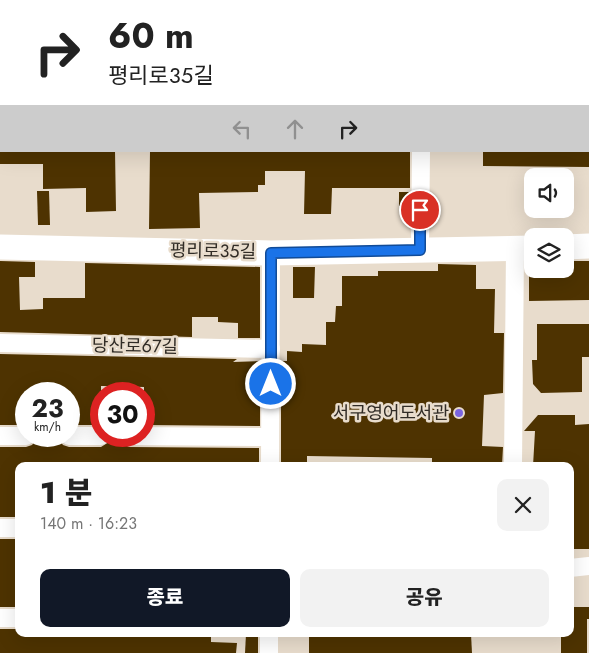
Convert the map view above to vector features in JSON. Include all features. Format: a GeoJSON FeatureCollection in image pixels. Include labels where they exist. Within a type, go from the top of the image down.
{"type":"FeatureCollection","features":[{"type":"Feature","properties":{"kind":"street"},"geometry":{"type":"LineString","coordinates":[[420,250],[421,152]]}},
{"type":"Feature","properties":{"kind":"street","name":"평리로35길"},"geometry":{"type":"LineString","coordinates":[[0,246],[271,253],[524,249],[513,462]]}},
{"type":"Feature","properties":{"kind":"street"},"geometry":{"type":"LineString","coordinates":[[574,247],[589,246]]}},
{"type":"Feature","properties":{"kind":"street"},"geometry":{"type":"LineString","coordinates":[[270,462],[271,253]]}},
{"type":"Feature","properties":{"kind":"street","name":"당산로67길"},"geometry":{"type":"LineString","coordinates":[[0,343],[271,349]]}},
{"type":"Feature","properties":{"kind":"street"},"geometry":{"type":"LineString","coordinates":[[0,436],[15,436]]}},
{"type":"Feature","properties":{"kind":"street"},"geometry":{"type":"LineString","coordinates":[[155,436],[270,437]]}},
{"type":"Feature","properties":{"kind":"street"},"geometry":{"type":"LineString","coordinates":[[0,528],[15,528]]}},
{"type":"Feature","properties":{"kind":"street"},"geometry":{"type":"LineString","coordinates":[[574,568],[589,566]]}},
{"type":"Feature","properties":{"kind":"street"},"geometry":{"type":"LineString","coordinates":[[0,618],[15,618]]}},
{"type":"Feature","properties":{"kind":"street"},"geometry":{"type":"LineString","coordinates":[[269,637],[269,653]]}},
{"type":"Feature","properties":{"kind":"building"},"geometry":{"type":"Polygon","coordinates":[[[0,152],[115,152],[116,211],[86,212],[86,188],[43,189],[43,164],[0,164],[0,152]]]}},
{"type":"Feature","properties":{"kind":"building"},"geometry":{"type":"Polygon","coordinates":[[[150,152],[410,152],[410,188],[332,188],[331,214],[304,214],[305,171],[265,171],[265,185],[258,185],[258,192],[199,193],[200,228],[149,229],[150,152]]]}},
{"type":"Feature","properties":{"kind":"building"},"geometry":{"type":"Polygon","coordinates":[[[483,152],[589,152],[589,167],[483,166],[483,152]]]}},
{"type":"Feature","properties":{"kind":"building"},"geometry":{"type":"Polygon","coordinates":[[[37,191],[49,191],[50,225],[38,225],[37,191]]]}},
{"type":"Feature","properties":{"kind":"building"},"geometry":{"type":"Polygon","coordinates":[[[399,192],[410,192],[410,206],[399,206],[399,192]]]}},
{"type":"Feature","properties":{"kind":"building"},"geometry":{"type":"Polygon","coordinates":[[[0,261],[35,262],[35,277],[19,277],[20,310],[43,309],[43,298],[85,298],[85,263],[260,267],[260,338],[238,338],[238,323],[218,322],[218,317],[192,317],[192,337],[0,332],[0,261]]]}},
{"type":"Feature","properties":{"kind":"building"},"geometry":{"type":"Polygon","coordinates":[[[574,261],[589,261],[589,300],[529,301],[529,278],[574,278],[574,261]]]}},
{"type":"Feature","properties":{"kind":"building"},"geometry":{"type":"Polygon","coordinates":[[[438,264],[476,265],[476,289],[495,289],[494,333],[504,333],[503,393],[484,395],[482,446],[503,447],[502,462],[432,462],[432,458],[307,456],[307,462],[281,462],[281,361],[287,361],[287,351],[302,352],[302,344],[326,345],[326,322],[335,322],[336,306],[342,306],[342,276],[378,276],[378,271],[438,271],[438,264]]]}},
{"type":"Feature","properties":{"kind":"building"},"geometry":{"type":"Polygon","coordinates":[[[293,267],[315,267],[314,298],[293,298],[293,267]]]}},
{"type":"Feature","properties":{"kind":"building"},"geometry":{"type":"Polygon","coordinates":[[[537,324],[589,324],[589,357],[582,357],[582,392],[541,393],[533,384],[532,360],[537,360],[537,324]]]}},
{"type":"Feature","properties":{"kind":"building"},"geometry":{"type":"Polygon","coordinates":[[[0,354],[237,359],[233,362],[260,361],[260,426],[155,425],[155,382],[90,382],[90,425],[80,425],[80,382],[15,382],[15,425],[0,425],[0,354]]]}},
{"type":"Feature","properties":{"kind":"building"},"geometry":{"type":"Polygon","coordinates":[[[538,415],[575,415],[575,425],[589,424],[589,549],[574,549],[574,462],[533,462],[535,431],[524,431],[538,415]]]}},
{"type":"Feature","properties":{"kind":"building"},"geometry":{"type":"Polygon","coordinates":[[[0,447],[259,448],[259,462],[15,462],[15,517],[0,517],[0,447]]]}},
{"type":"Feature","properties":{"kind":"building"},"geometry":{"type":"Polygon","coordinates":[[[0,539],[15,539],[15,607],[0,607],[0,539]]]}},
{"type":"Feature","properties":{"kind":"building"},"geometry":{"type":"Polygon","coordinates":[[[574,607],[589,607],[587,653],[561,653],[561,637],[574,637],[574,607]]]}},
{"type":"Feature","properties":{"kind":"building"},"geometry":{"type":"Polygon","coordinates":[[[0,629],[15,629],[15,637],[211,637],[211,642],[237,643],[236,653],[0,653],[0,629]]]}},
{"type":"Feature","properties":{"kind":"building"},"geometry":{"type":"Polygon","coordinates":[[[246,637],[258,637],[258,653],[245,653],[246,637]]]}},
{"type":"Feature","properties":{"kind":"building"},"geometry":{"type":"Polygon","coordinates":[[[309,637],[471,637],[472,653],[309,653],[309,637]]]}},
{"type":"Feature","properties":{"kind":"place","name":"서구영어도서관"},"geometry":{"type":"Point","coordinates":[459,413]}},
{"type":"Feature","properties":{"kind":"route"},"geometry":{"type":"LineString","coordinates":[[271,384],[271,253],[420,250],[420,210]]}}]}
